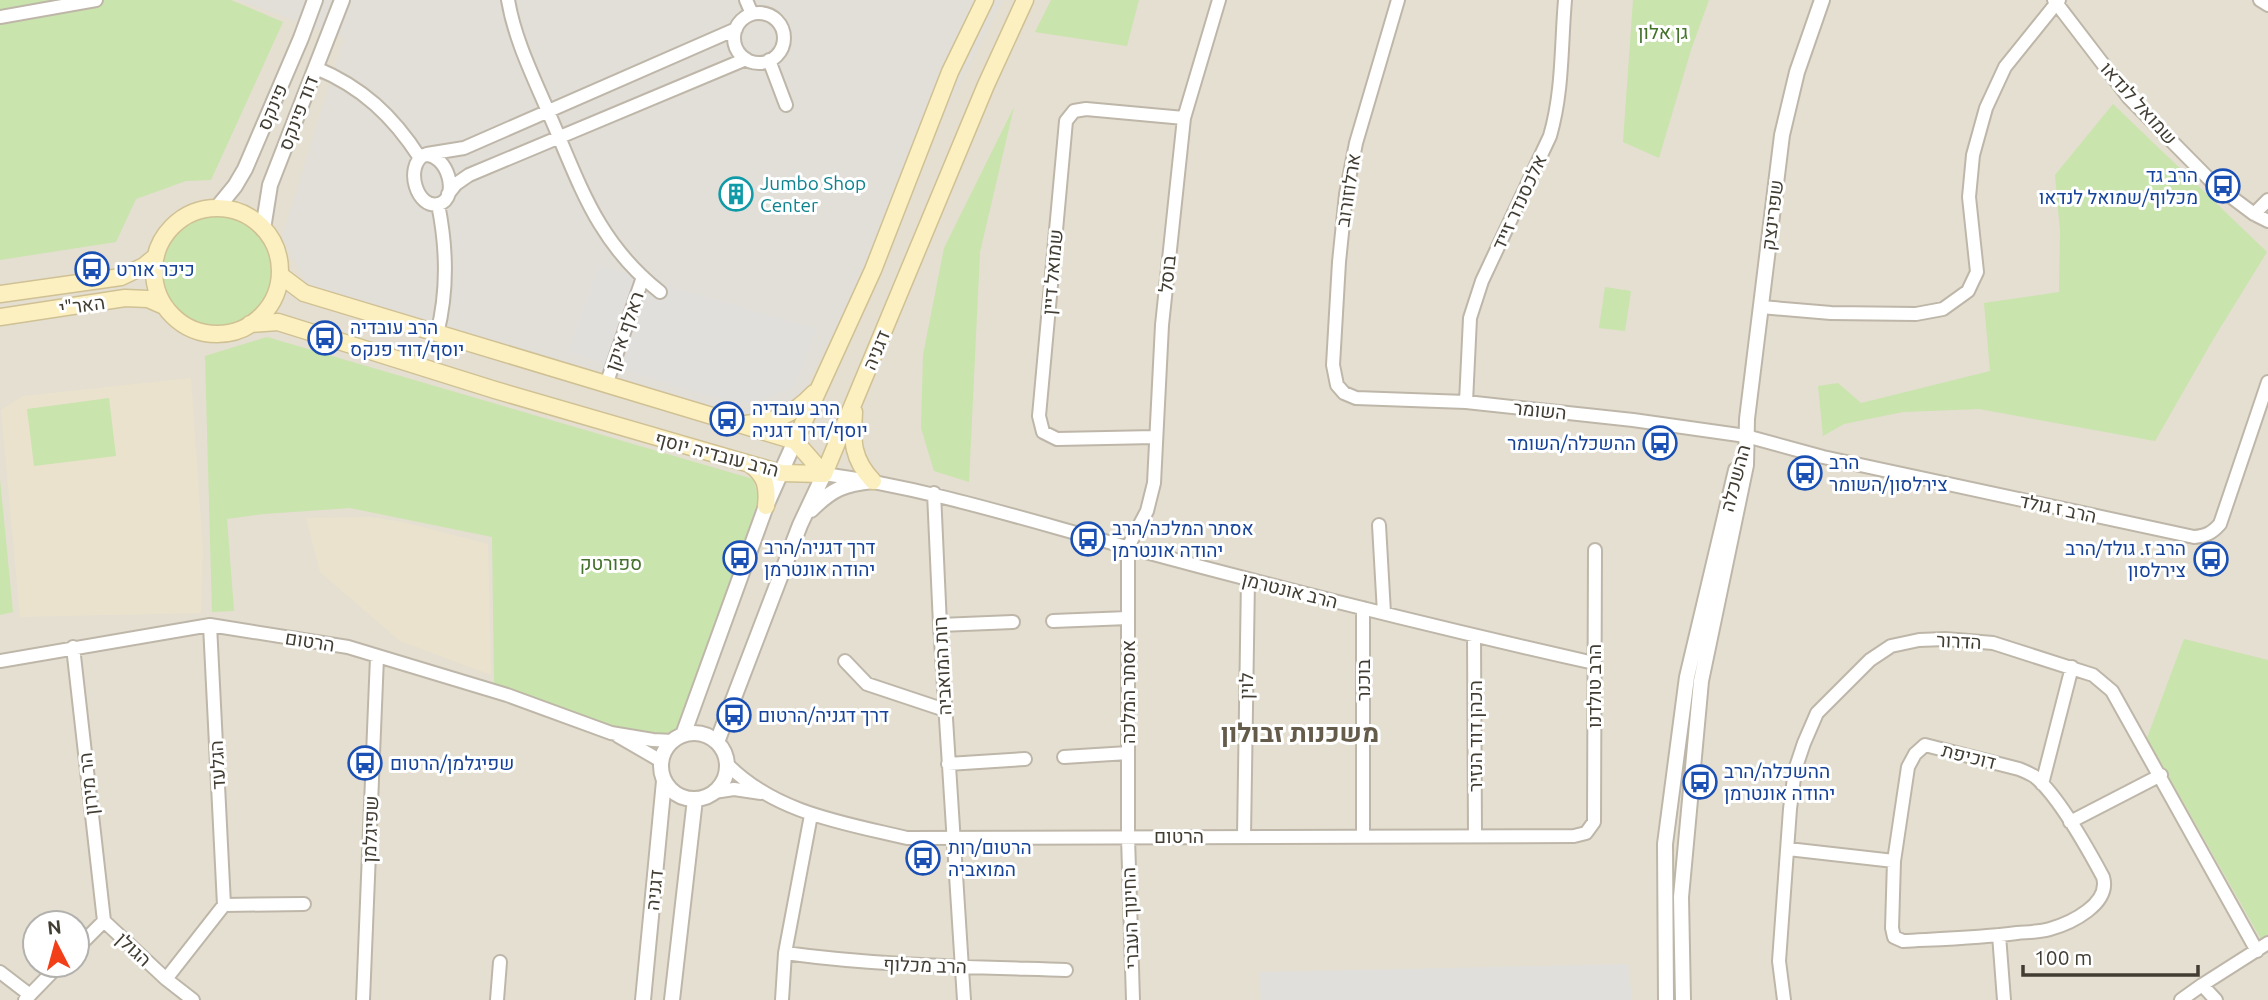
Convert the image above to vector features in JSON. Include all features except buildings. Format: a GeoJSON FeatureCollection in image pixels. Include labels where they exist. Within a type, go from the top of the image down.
{"type":"FeatureCollection","features":[{"type":"Feature","properties":{"kind":"main road","name":"דגניה"},"geometry":{"type":"LineString","coordinates":[[795,441],[873,270],[950,72],[985,0]]}},
{"type":"Feature","properties":{"kind":"main road","name":"דגניה"},"geometry":{"type":"LineString","coordinates":[[824,474],[986,85],[1026,0]]}},
{"type":"Feature","properties":{"kind":"main road"},"geometry":{"type":"LineString","coordinates":[[217,208],[240,212],[264,229],[278,254],[280,275],[271,303],[259,318],[233,332],[203,332],[185,325],[164,306],[154,278],[155,257],[162,239],[174,225],[191,214],[217,208]]}},
{"type":"Feature","properties":{"kind":"main road","name":"האר\"י"},"geometry":{"type":"LineString","coordinates":[[0,294],[121,277],[144,266],[155,257]]}},
{"type":"Feature","properties":{"kind":"main road","name":"הרב עובדיה יוסף"},"geometry":{"type":"LineString","coordinates":[[280,275],[304,293],[795,441],[824,474]]}},
{"type":"Feature","properties":{"kind":"main road","name":"האר\"י"},"geometry":{"type":"LineString","coordinates":[[0,317],[124,298],[148,299],[164,306]]}},
{"type":"Feature","properties":{"kind":"main road","name":"הרב עובדיה יוסף"},"geometry":{"type":"LineString","coordinates":[[250,324],[278,322],[483,387],[781,473],[824,474]]}},
{"type":"Feature","properties":{"kind":"main road"},"geometry":{"type":"LineString","coordinates":[[736,425],[774,421],[790,414],[821,386]]}},
{"type":"Feature","properties":{"kind":"main road"},"geometry":{"type":"LineString","coordinates":[[855,401],[853,432],[857,460],[861,469],[873,481]]}},
{"type":"Feature","properties":{"kind":"main road"},"geometry":{"type":"LineString","coordinates":[[749,464],[764,478],[768,495],[766,506]]}},
{"type":"Feature","properties":{"kind":"street"},"geometry":{"type":"LineString","coordinates":[[0,18],[96,0]]}},
{"type":"Feature","properties":{"kind":"street","name":"פינקס"},"geometry":{"type":"LineString","coordinates":[[217,208],[245,169],[315,0]]}},
{"type":"Feature","properties":{"kind":"street","name":"דוד פינקס"},"geometry":{"type":"LineString","coordinates":[[264,229],[270,185],[342,0]]}},
{"type":"Feature","properties":{"kind":"street"},"geometry":{"type":"LineString","coordinates":[[508,0],[519,44],[594,216],[613,245],[660,292]]}},
{"type":"Feature","properties":{"kind":"street"},"geometry":{"type":"LineString","coordinates":[[746,0],[752,14]]}},
{"type":"Feature","properties":{"kind":"street","name":"בוסל"},"geometry":{"type":"LineString","coordinates":[[1128,547],[1147,511],[1154,483],[1162,326],[1184,118],[1219,0]]}},
{"type":"Feature","properties":{"kind":"street","name":"ארלוזורוב"},"geometry":{"type":"LineString","coordinates":[[1337,385],[1333,365],[1346,194],[1356,143],[1398,0]]}},
{"type":"Feature","properties":{"kind":"street","name":"אלכסנדר זייד"},"geometry":{"type":"LineString","coordinates":[[1466,402],[1470,318],[1482,281],[1550,136],[1556,114],[1565,0]]}},
{"type":"Feature","properties":{"kind":"street","name":"שפרינצק"},"geometry":{"type":"LineString","coordinates":[[1746,436],[1782,135],[1797,72],[1822,0]]}},
{"type":"Feature","properties":{"kind":"street"},"geometry":{"type":"LineString","coordinates":[[2260,0],[2268,5]]}},
{"type":"Feature","properties":{"kind":"street"},"geometry":{"type":"LineString","coordinates":[[1761,307],[1830,313],[1916,314],[1943,309],[1968,291],[1977,272],[1969,197],[1973,155],[1986,108],[2006,67],[2056,1]]}},
{"type":"Feature","properties":{"kind":"street","name":"שמואל לנדאו"},"geometry":{"type":"LineString","coordinates":[[2056,1],[2129,98],[2214,184],[2254,214],[2268,221]]}},
{"type":"Feature","properties":{"kind":"street"},"geometry":{"type":"LineString","coordinates":[[752,14],[775,18],[782,27],[782,47],[776,56],[769,60],[757,62],[746,59],[740,55],[735,44],[736,29],[742,19],[752,14]]}},
{"type":"Feature","properties":{"kind":"street"},"geometry":{"type":"LineString","coordinates":[[736,29],[464,148],[423,156],[414,169],[416,188],[430,204],[439,204],[456,184],[467,176],[746,59]]}},
{"type":"Feature","properties":{"kind":"street"},"geometry":{"type":"LineString","coordinates":[[769,60],[786,105]]}},
{"type":"Feature","properties":{"kind":"street"},"geometry":{"type":"LineString","coordinates":[[316,68],[354,86],[398,126],[423,156],[438,159],[445,167],[449,183],[448,194]]}},
{"type":"Feature","properties":{"kind":"street","name":"שמואל דיין"},"geometry":{"type":"LineString","coordinates":[[1155,437],[1057,439],[1043,432],[1039,416],[1066,121],[1074,111],[1086,109],[1184,118]]}},
{"type":"Feature","properties":{"kind":"street"},"geometry":{"type":"LineString","coordinates":[[2254,214],[2268,200]]}},
{"type":"Feature","properties":{"kind":"street"},"geometry":{"type":"LineString","coordinates":[[437,334],[445,274],[444,233],[439,204]]}},
{"type":"Feature","properties":{"kind":"street","name":"ראלף איקן"},"geometry":{"type":"LineString","coordinates":[[606,385],[643,277]]}},
{"type":"Feature","properties":{"kind":"street","name":"הרב ז גולד"},"geometry":{"type":"LineString","coordinates":[[1746,436],[1823,457],[2194,537],[2205,536],[2220,524],[2268,382]]}},
{"type":"Feature","properties":{"kind":"street","name":"השומר"},"geometry":{"type":"LineString","coordinates":[[1337,385],[1356,398],[1466,402],[1633,420],[1746,436]]}},
{"type":"Feature","properties":{"kind":"street","name":"ההשכלה"},"geometry":{"type":"LineString","coordinates":[[1666,1000],[1665,844],[1687,677],[1746,436]]}},
{"type":"Feature","properties":{"kind":"street","name":"ההשכלה"},"geometry":{"type":"LineString","coordinates":[[1683,1000],[1681,897],[1701,681],[1746,465],[1746,436]]}},
{"type":"Feature","properties":{"kind":"street","name":"דגניה"},"geometry":{"type":"LineString","coordinates":[[678,738],[766,506],[795,441]]}},
{"type":"Feature","properties":{"kind":"street","name":"דגניה"},"geometry":{"type":"LineString","coordinates":[[717,742],[800,525],[824,474]]}},
{"type":"Feature","properties":{"kind":"street","name":"הרב אונטרמן"},"geometry":{"type":"LineString","coordinates":[[824,474],[934,494],[1248,579],[1594,663]]}},
{"type":"Feature","properties":{"kind":"street"},"geometry":{"type":"LineString","coordinates":[[800,525],[825,495],[851,483],[873,481]]}},
{"type":"Feature","properties":{"kind":"street","name":"רות המואביה"},"geometry":{"type":"LineString","coordinates":[[934,494],[964,1000]]}},
{"type":"Feature","properties":{"kind":"street"},"geometry":{"type":"LineString","coordinates":[[1379,525],[1384,613]]}},
{"type":"Feature","properties":{"kind":"street","name":"אסתר המלכה"},"geometry":{"type":"LineString","coordinates":[[1128,547],[1128,837]]}},
{"type":"Feature","properties":{"kind":"street","name":"הרב טולדנו"},"geometry":{"type":"LineString","coordinates":[[1594,822],[1595,550]]}},
{"type":"Feature","properties":{"kind":"street","name":"לוין"},"geometry":{"type":"LineString","coordinates":[[1244,836],[1248,579]]}},
{"type":"Feature","properties":{"kind":"street","name":"בוכנר"},"geometry":{"type":"LineString","coordinates":[[1363,608],[1363,836]]}},
{"type":"Feature","properties":{"kind":"street"},"geometry":{"type":"LineString","coordinates":[[1053,621],[1128,618]]}},
{"type":"Feature","properties":{"kind":"street"},"geometry":{"type":"LineString","coordinates":[[940,625],[1013,622]]}},
{"type":"Feature","properties":{"kind":"street","name":"הרטום"},"geometry":{"type":"LineString","coordinates":[[0,662],[73,647],[210,625],[348,648],[507,695],[611,733],[661,761]]}},
{"type":"Feature","properties":{"kind":"street","name":"הגלעד"},"geometry":{"type":"LineString","coordinates":[[210,625],[224,905]]}},
{"type":"Feature","properties":{"kind":"street","name":"הכהן דוד הנזיר"},"geometry":{"type":"LineString","coordinates":[[1474,636],[1475,836]]}},
{"type":"Feature","properties":{"kind":"street","name":"הדרור"},"geometry":{"type":"LineString","coordinates":[[1784,1000],[1779,961],[1795,770],[1808,733],[1818,713],[1870,660],[1891,646],[1919,640],[1993,643],[2093,675],[2112,691],[2263,947]]}},
{"type":"Feature","properties":{"kind":"street","name":"הר מירון"},"geometry":{"type":"LineString","coordinates":[[73,647],[104,921]]}},
{"type":"Feature","properties":{"kind":"street","name":"שפיגלמן"},"geometry":{"type":"LineString","coordinates":[[363,1000],[377,657]]}},
{"type":"Feature","properties":{"kind":"street"},"geometry":{"type":"LineString","coordinates":[[845,661],[867,684],[945,710]]}},
{"type":"Feature","properties":{"kind":"street"},"geometry":{"type":"LineString","coordinates":[[2042,784],[2072,667]]}},
{"type":"Feature","properties":{"kind":"street","name":"הרטום"},"geometry":{"type":"LineString","coordinates":[[611,733],[678,738]]}},
{"type":"Feature","properties":{"kind":"street"},"geometry":{"type":"LineString","coordinates":[[698,733],[717,742],[726,756],[727,764],[724,780],[714,792],[695,799],[682,797],[672,791],[664,781],[661,761],[667,746],[678,738],[698,733]]}},
{"type":"Feature","properties":{"kind":"street","name":"דוכיפת"},"geometry":{"type":"LineString","coordinates":[[1925,745],[2031,774],[2042,784],[2070,822],[2104,877],[2106,885],[2102,896],[2093,907],[2050,929],[1903,941],[1894,937],[1894,861],[1908,767],[1915,754],[1925,745]]}},
{"type":"Feature","properties":{"kind":"street"},"geometry":{"type":"LineString","coordinates":[[1064,757],[1128,753]]}},
{"type":"Feature","properties":{"kind":"street"},"geometry":{"type":"LineString","coordinates":[[948,764],[1025,759]]}},
{"type":"Feature","properties":{"kind":"street","name":"הרטום"},"geometry":{"type":"LineString","coordinates":[[727,764],[765,793],[811,815],[907,838],[1574,836],[1586,833],[1594,822]]}},
{"type":"Feature","properties":{"kind":"street"},"geometry":{"type":"LineString","coordinates":[[2070,822],[2161,775]]}},
{"type":"Feature","properties":{"kind":"street","name":"דגניה"},"geometry":{"type":"LineString","coordinates":[[643,1000],[664,781]]}},
{"type":"Feature","properties":{"kind":"street","name":"הרטום"},"geometry":{"type":"LineString","coordinates":[[714,792],[734,789],[765,793]]}},
{"type":"Feature","properties":{"kind":"street","name":"דגניה"},"geometry":{"type":"LineString","coordinates":[[672,1000],[695,799]]}},
{"type":"Feature","properties":{"kind":"street"},"geometry":{"type":"LineString","coordinates":[[782,1000],[785,953],[811,815]]}},
{"type":"Feature","properties":{"kind":"street","name":"החינוך העברי"},"geometry":{"type":"LineString","coordinates":[[1128,837],[1133,1000]]}},
{"type":"Feature","properties":{"kind":"street"},"geometry":{"type":"LineString","coordinates":[[1788,849],[1894,861]]}},
{"type":"Feature","properties":{"kind":"street"},"geometry":{"type":"LineString","coordinates":[[166,979],[224,905],[304,904]]}},
{"type":"Feature","properties":{"kind":"street","name":"הגולן"},"geometry":{"type":"LineString","coordinates":[[91,934],[104,921],[166,979],[193,1000]]}},
{"type":"Feature","properties":{"kind":"street"},"geometry":{"type":"LineString","coordinates":[[1999,935],[2004,1000]]}},
{"type":"Feature","properties":{"kind":"street"},"geometry":{"type":"LineString","coordinates":[[2182,1000],[2263,947]]}},
{"type":"Feature","properties":{"kind":"street","name":"הרב מכלוף"},"geometry":{"type":"LineString","coordinates":[[785,953],[840,961],[920,967],[1066,970]]}},
{"type":"Feature","properties":{"kind":"street"},"geometry":{"type":"LineString","coordinates":[[497,1000],[500,962]]}},
{"type":"Feature","properties":{"kind":"street"},"geometry":{"type":"LineString","coordinates":[[0,972],[28,997],[46,979]]}},
{"type":"Feature","properties":{"kind":"street"},"geometry":{"type":"LineString","coordinates":[[2202,985],[2216,1000]]}},
{"type":"Feature","properties":{"kind":"shaded area"},"geometry":{"type":"Polygon","coordinates":[[[0,0],[2268,0],[2268,1000],[0,1000],[0,0]]]}},
{"type":"Feature","properties":{"kind":"shaded area"},"geometry":{"type":"Polygon","coordinates":[[[238,0],[1003,0],[803,393],[789,403],[741,417],[306,284],[282,237],[344,38],[238,0]]]}},
{"type":"Feature","properties":{"kind":"shaded area"},"geometry":{"type":"Polygon","coordinates":[[[599,266],[816,329],[794,387],[749,404],[702,394],[568,352],[599,266]]]}},
{"type":"Feature","properties":{"kind":"shaded area"},"geometry":{"type":"Polygon","coordinates":[[[191,378],[203,550],[201,613],[20,617],[1,410],[23,396],[191,378]]]}},
{"type":"Feature","properties":{"kind":"shaded area"},"geometry":{"type":"Polygon","coordinates":[[[370,517],[403,522],[488,544],[491,675],[400,641],[320,572],[306,518],[370,517]]]}},
{"type":"Feature","properties":{"kind":"shaded area"},"geometry":{"type":"Polygon","coordinates":[[[1628,964],[1632,1000],[1261,1000],[1259,972],[1628,964]]]}},
{"type":"Feature","properties":{"kind":"green space"},"geometry":{"type":"Polygon","coordinates":[[[0,0],[231,0],[283,22],[211,180],[186,181],[136,199],[116,242],[0,260],[0,0]]]}},
{"type":"Feature","properties":{"kind":"green space"},"geometry":{"type":"Polygon","coordinates":[[[1051,0],[1139,0],[1127,46],[1035,32],[1051,0]]]}},
{"type":"Feature","properties":{"kind":"green space","name":"גן אלון"},"geometry":{"type":"Polygon","coordinates":[[[1633,0],[1709,0],[1659,158],[1623,142],[1633,0]]]}},
{"type":"Feature","properties":{"kind":"green space"},"geometry":{"type":"Polygon","coordinates":[[[2113,104],[2267,252],[2155,441],[1979,409],[1903,412],[1844,424],[1823,436],[1818,386],[1838,383],[1861,403],[1990,371],[1984,303],[2059,292],[2060,231],[2055,175],[2113,104]]]}},
{"type":"Feature","properties":{"kind":"green space"},"geometry":{"type":"Polygon","coordinates":[[[1014,107],[980,252],[969,482],[934,471],[921,428],[923,355],[944,248],[1014,107]]]}},
{"type":"Feature","properties":{"kind":"green space"},"geometry":{"type":"Polygon","coordinates":[[[216,216],[237,220],[255,233],[268,251],[272,272],[268,293],[255,311],[237,324],[216,328],[195,324],[177,311],[164,293],[160,272],[164,251],[177,233],[195,220],[216,216]]]}},
{"type":"Feature","properties":{"kind":"green space"},"geometry":{"type":"Polygon","coordinates":[[[1605,287],[1631,291],[1625,331],[1599,328],[1605,287]]]}},
{"type":"Feature","properties":{"kind":"green space","name":"ספורטק"},"geometry":{"type":"Polygon","coordinates":[[[267,337],[753,479],[759,498],[681,727],[655,743],[494,684],[492,537],[350,508],[227,519],[234,611],[212,612],[205,356],[267,337]]]}},
{"type":"Feature","properties":{"kind":"green space"},"geometry":{"type":"Polygon","coordinates":[[[109,398],[116,456],[34,466],[27,409],[109,398]]]}},
{"type":"Feature","properties":{"kind":"green space"},"geometry":{"type":"Polygon","coordinates":[[[0,479],[13,612],[0,615],[0,479]]]}},
{"type":"Feature","properties":{"kind":"green space"},"geometry":{"type":"Polygon","coordinates":[[[2184,639],[2268,660],[2268,937],[2262,941],[2147,738],[2184,639]]]}},
{"type":"Feature","properties":{"kind":"place","name":"הרב גד מכלוף/שמואל לנדאו"},"geometry":{"type":"Point","coordinates":[2223,186]}},
{"type":"Feature","properties":{"kind":"place","name":"Jumbo Shop Center"},"geometry":{"type":"Point","coordinates":[736,194]}},
{"type":"Feature","properties":{"kind":"place","name":"כיכר אורט"},"geometry":{"type":"Point","coordinates":[92,269]}},
{"type":"Feature","properties":{"kind":"place","name":"הרב עובדיה יוסף/דוד פנקס"},"geometry":{"type":"Point","coordinates":[325,338]}},
{"type":"Feature","properties":{"kind":"place","name":"הרב עובדיה יוסף/דרך דגניה"},"geometry":{"type":"Point","coordinates":[727,419]}},
{"type":"Feature","properties":{"kind":"place","name":"ההשכלה/השומר"},"geometry":{"type":"Point","coordinates":[1660,443]}},
{"type":"Feature","properties":{"kind":"place","name":"הרב צירלסון/השומר"},"geometry":{"type":"Point","coordinates":[1805,473]}},
{"type":"Feature","properties":{"kind":"place","name":"אסתר המלכה/הרב יהודה אונטרמן"},"geometry":{"type":"Point","coordinates":[1088,539]}},
{"type":"Feature","properties":{"kind":"place","name":"דרך דגניה/הרב יהודה אונטרמן"},"geometry":{"type":"Point","coordinates":[740,558]}},
{"type":"Feature","properties":{"kind":"place","name":"הרב ז. גולד/הרב צירלסון"},"geometry":{"type":"Point","coordinates":[2211,559]}},
{"type":"Feature","properties":{"kind":"place","name":"דרך דגניה/הרטום"},"geometry":{"type":"Point","coordinates":[734,715]}},
{"type":"Feature","properties":{"kind":"place","name":"שפיגלמן/הרטום"},"geometry":{"type":"Point","coordinates":[365,763]}},
{"type":"Feature","properties":{"kind":"place","name":"ההשכלה/הרב יהודה אונטרמן"},"geometry":{"type":"Point","coordinates":[1700,782]}},
{"type":"Feature","properties":{"kind":"place","name":"הרטום/רות המואביה"},"geometry":{"type":"Point","coordinates":[923,858]}},
{"type":"Feature","properties":{"kind":"district","name":"משכנות זבולון"},"geometry":{"type":"Point","coordinates":[1300,732]}}]}
